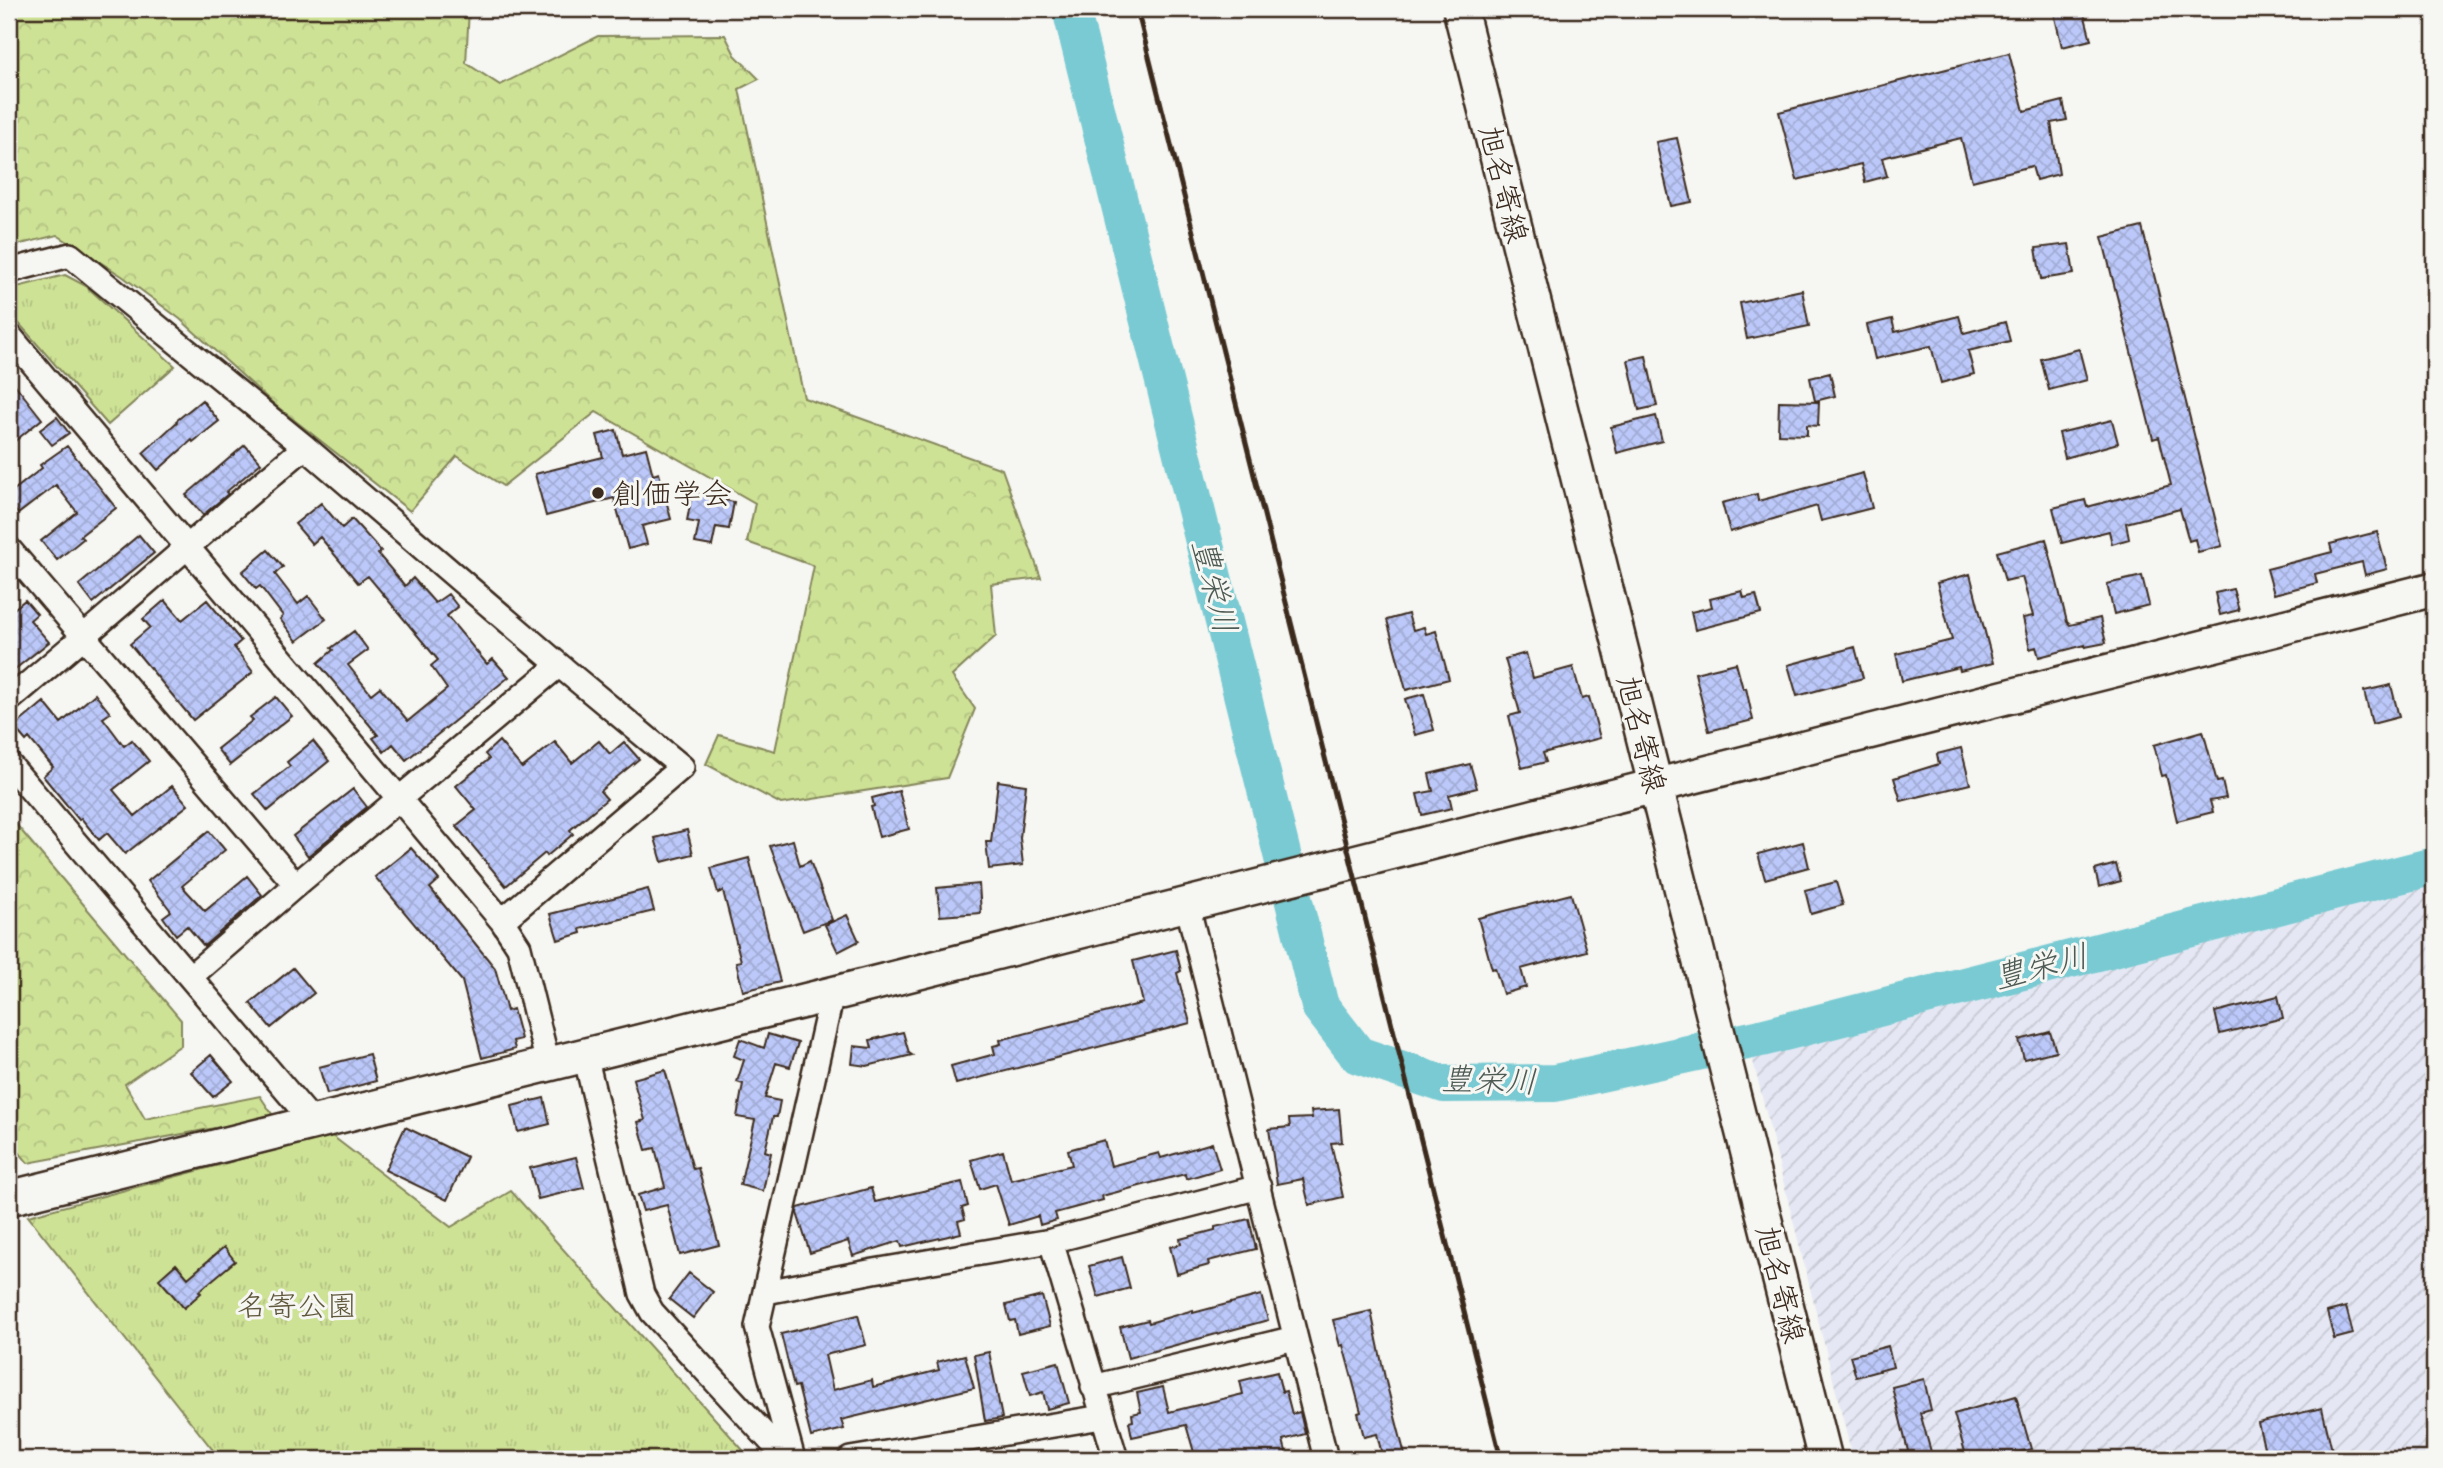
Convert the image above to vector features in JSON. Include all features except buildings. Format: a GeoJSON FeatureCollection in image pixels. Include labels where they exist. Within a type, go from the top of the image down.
{"type":"FeatureCollection","features":[{"type":"Feature","properties":{"kind":"street","name":"旭名寄線"},"geometry":{"type":"LineString","coordinates":[[1460,9],[1825,1459]]}},
{"type":"Feature","properties":{"kind":"street"},"geometry":{"type":"LineString","coordinates":[[9,271],[70,255],[305,447],[559,665],[682,766],[502,921]]}},
{"type":"Feature","properties":{"kind":"street"},"geometry":{"type":"LineString","coordinates":[[9,335],[502,921],[519,947],[548,1064]]}},
{"type":"Feature","properties":{"kind":"street"},"geometry":{"type":"LineString","coordinates":[[9,700],[187,545],[305,447]]}},
{"type":"Feature","properties":{"kind":"street"},"geometry":{"type":"LineString","coordinates":[[9,549],[296,885]]}},
{"type":"Feature","properties":{"kind":"street"},"geometry":{"type":"LineString","coordinates":[[9,1198],[832,994],[2434,589]]}},
{"type":"Feature","properties":{"kind":"street"},"geometry":{"type":"LineString","coordinates":[[191,976],[559,665]]}},
{"type":"Feature","properties":{"kind":"street"},"geometry":{"type":"LineString","coordinates":[[9,764],[313,1122]]}},
{"type":"Feature","properties":{"kind":"street"},"geometry":{"type":"LineString","coordinates":[[1187,904],[1326,1459]]}},
{"type":"Feature","properties":{"kind":"street"},"geometry":{"type":"LineString","coordinates":[[793,1459],[757,1327],[832,994]]}},
{"type":"Feature","properties":{"kind":"street"},"geometry":{"type":"LineString","coordinates":[[585,1055],[642,1294],[652,1312],[787,1459]]}},
{"type":"Feature","properties":{"kind":"street"},"geometry":{"type":"LineString","coordinates":[[765,1292],[1051,1241],[1258,1187]]}},
{"type":"Feature","properties":{"kind":"street"},"geometry":{"type":"LineString","coordinates":[[1051,1241],[1116,1459]]}},
{"type":"Feature","properties":{"kind":"street"},"geometry":{"type":"LineString","coordinates":[[1093,1387],[1295,1338]]}},
{"type":"Feature","properties":{"kind":"street"},"geometry":{"type":"LineString","coordinates":[[850,1459],[1102,1417]]}},
{"type":"Feature","properties":{"kind":"shaded area"},"geometry":{"type":"Polygon","coordinates":[[[2434,879],[2434,1459],[1853,1459],[1751,1053],[2434,879]]]}},
{"type":"Feature","properties":{"kind":"green space"},"geometry":{"type":"Polygon","coordinates":[[[9,9],[469,9],[466,63],[500,85],[598,36],[725,35],[735,55],[759,79],[739,89],[804,398],[1002,469],[1041,578],[991,584],[996,636],[952,676],[975,709],[947,778],[781,804],[706,764],[719,735],[775,751],[814,566],[747,542],[755,503],[596,412],[503,486],[457,456],[410,511],[275,405],[180,319],[122,276],[57,235],[9,247],[9,9]]]}},
{"type":"Feature","properties":{"kind":"green space"},"geometry":{"type":"Polygon","coordinates":[[[65,275],[86,286],[175,366],[108,425],[9,312],[13,288],[65,275]]]}},
{"type":"Feature","properties":{"kind":"green space"},"geometry":{"type":"Polygon","coordinates":[[[9,816],[181,1020],[181,1045],[125,1084],[145,1119],[260,1096],[274,1117],[28,1163],[9,1140],[9,816]]]}},
{"type":"Feature","properties":{"kind":"green space","name":"名寄公園"},"geometry":{"type":"Polygon","coordinates":[[[331,1135],[451,1227],[511,1191],[751,1459],[220,1459],[28,1216],[331,1135]]]}},
{"type":"Feature","properties":{"kind":"waterway","name":"豊栄川"},"geometry":{"type":"LineString","coordinates":[[1071,9],[1320,1006],[1358,1055],[1444,1084],[1555,1083],[1761,1038],[2434,866]]}},
{"type":"Feature","properties":{"kind":"railway"},"geometry":{"type":"LineString","coordinates":[[1137,9],[1501,1459]]}},
{"type":"Feature","properties":{"kind":"place","name":"創価学会"},"geometry":{"type":"Point","coordinates":[598,493]}}]}
